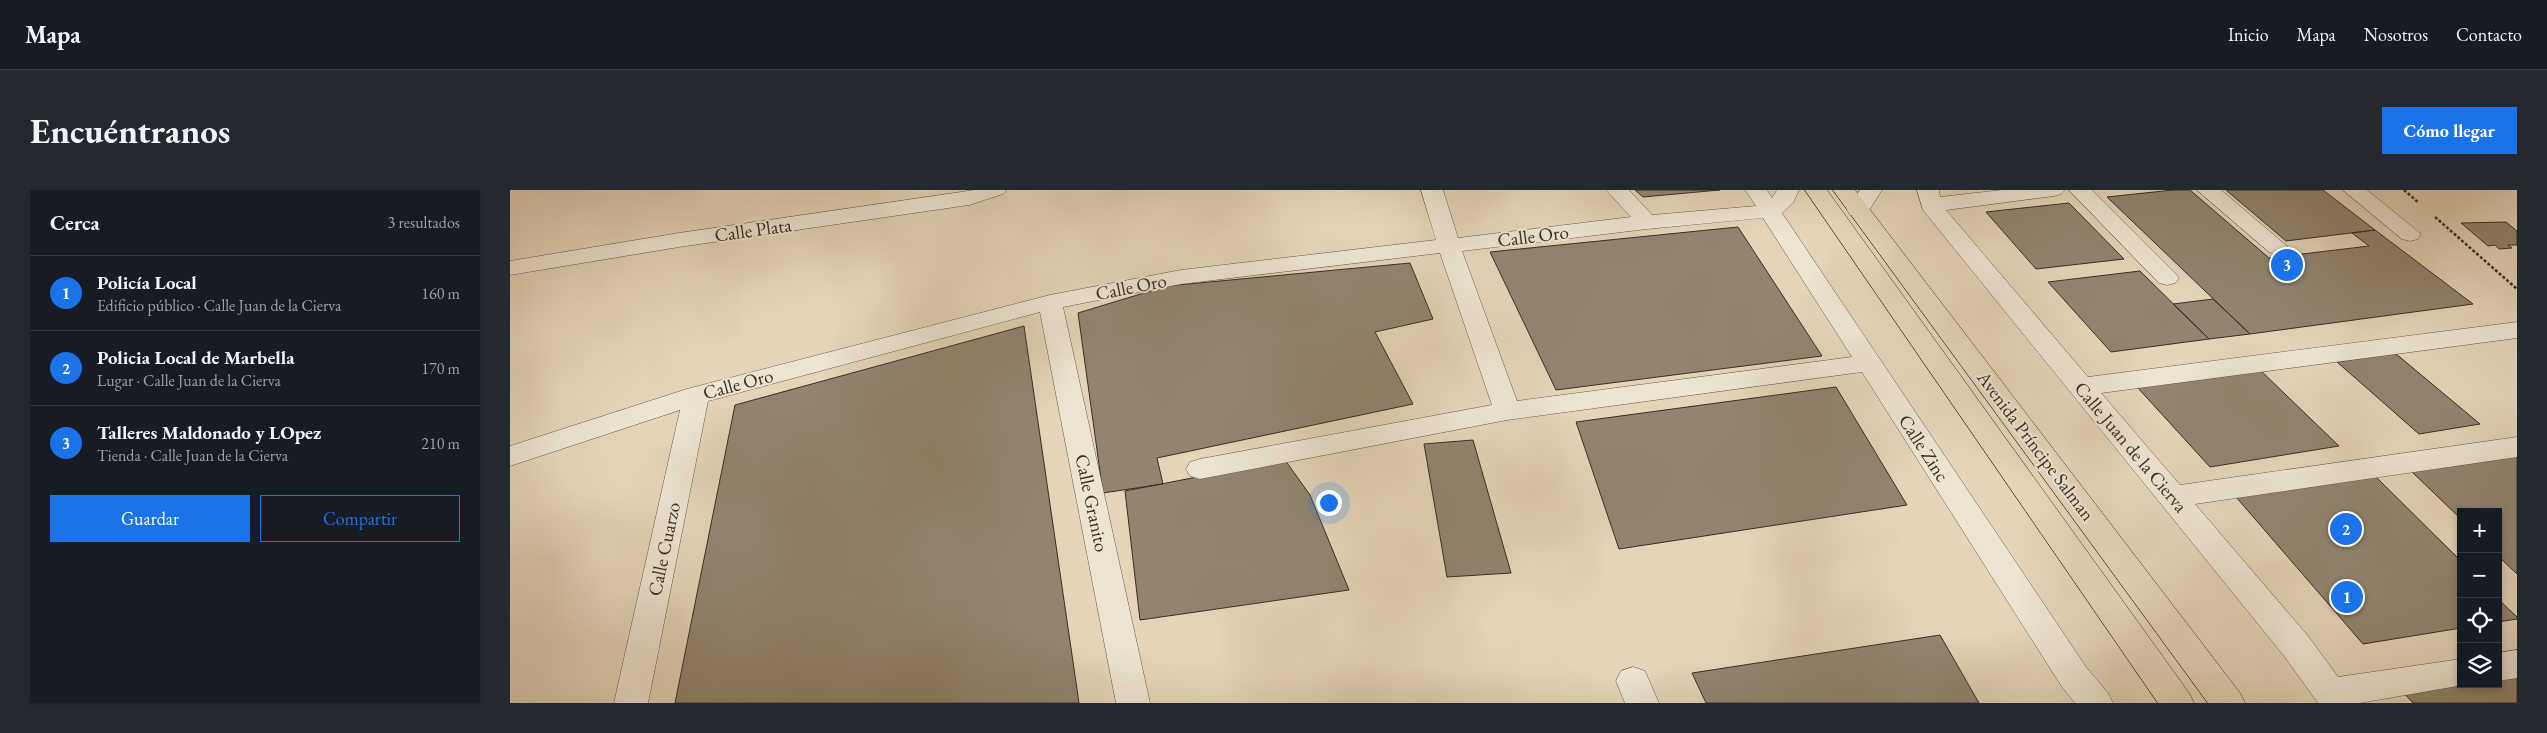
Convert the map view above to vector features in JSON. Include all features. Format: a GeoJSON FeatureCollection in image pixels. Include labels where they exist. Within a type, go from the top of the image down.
{"type":"FeatureCollection","features":[{"type":"Feature","properties":{"kind":"main road","name":"Avenida Príncipe Salman"},"geometry":{"type":"LineString","coordinates":[[1816,190],[2153,666],[2177,703]]}},
{"type":"Feature","properties":{"kind":"main road","name":"Avenida Príncipe Salman"},"geometry":{"type":"LineString","coordinates":[[1858,197],[2228,703]]}},
{"type":"Feature","properties":{"kind":"street","name":"Calle Plata"},"geometry":{"type":"LineString","coordinates":[[510,268],[679,240],[969,199],[996,190]]}},
{"type":"Feature","properties":{"kind":"street"},"geometry":{"type":"LineString","coordinates":[[1432,190],[1449,246],[1507,412]]}},
{"type":"Feature","properties":{"kind":"street"},"geometry":{"type":"LineString","coordinates":[[1617,190],[1647,222]]}},
{"type":"Feature","properties":{"kind":"street"},"geometry":{"type":"LineString","coordinates":[[1764,201],[1785,198],[1788,190]]}},
{"type":"Feature","properties":{"kind":"street"},"geometry":{"type":"LineString","coordinates":[[1930,198],[2054,190]]}},
{"type":"Feature","properties":{"kind":"street"},"geometry":{"type":"LineString","coordinates":[[2080,190],[2167,278]]}},
{"type":"Feature","properties":{"kind":"street"},"geometry":{"type":"LineString","coordinates":[[2208,190],[2277,247]]}},
{"type":"Feature","properties":{"kind":"street"},"geometry":{"type":"LineString","coordinates":[[2354,190],[2410,234]]}},
{"type":"Feature","properties":{"kind":"street","name":"Calle Juan de la Cierva"},"geometry":{"type":"LineString","coordinates":[[1930,198],[2081,387],[2296,646],[2334,698]]}},
{"type":"Feature","properties":{"kind":"street","name":"Calle Oro"},"geometry":{"type":"LineString","coordinates":[[510,456],[696,395],[1050,302],[1181,277],[1647,222],[1764,201]]}},
{"type":"Feature","properties":{"kind":"street","name":"Calle Zinc"},"geometry":{"type":"LineString","coordinates":[[1764,201],[2074,678],[2096,703]]}},
{"type":"Feature","properties":{"kind":"street","name":"Calle Granito"},"geometry":{"type":"LineString","coordinates":[[1050,302],[1133,703]]}},
{"type":"Feature","properties":{"kind":"street"},"geometry":{"type":"LineString","coordinates":[[2081,387],[2517,330]]}},
{"type":"Feature","properties":{"kind":"street"},"geometry":{"type":"LineString","coordinates":[[1200,468],[1507,412],[1868,363]]}},
{"type":"Feature","properties":{"kind":"street","name":"Calle Cuarzo"},"geometry":{"type":"LineString","coordinates":[[632,703],[696,395]]}},
{"type":"Feature","properties":{"kind":"street"},"geometry":{"type":"LineString","coordinates":[[2172,496],[2517,447]]}},
{"type":"Feature","properties":{"kind":"street"},"geometry":{"type":"LineString","coordinates":[[2502,666],[2517,664]]}},
{"type":"Feature","properties":{"kind":"street"},"geometry":{"type":"LineString","coordinates":[[2334,698],[2457,674]]}},
{"type":"Feature","properties":{"kind":"path"},"geometry":{"type":"LineString","coordinates":[[2404,190],[2425,208]]}},
{"type":"Feature","properties":{"kind":"path"},"geometry":{"type":"LineString","coordinates":[[2432,215],[2517,289]]}},
{"type":"Feature","properties":{"kind":"building"},"geometry":{"type":"Polygon","coordinates":[[[1635,190],[1720,190],[1643,197],[1635,190]]]}},
{"type":"Feature","properties":{"kind":"building"},"geometry":{"type":"Polygon","coordinates":[[[2190,190],[2269,258],[2369,246],[2352,233],[2375,230],[2473,304],[2250,334],[2107,197],[2190,190]]]}},
{"type":"Feature","properties":{"kind":"building"},"geometry":{"type":"Polygon","coordinates":[[[2226,190],[2323,190],[2375,230],[2286,241],[2226,190]]]}},
{"type":"Feature","properties":{"kind":"building"},"geometry":{"type":"Polygon","coordinates":[[[2069,203],[2124,259],[2036,269],[1986,212],[2069,203]]]}},
{"type":"Feature","properties":{"kind":"building"},"geometry":{"type":"Polygon","coordinates":[[[2506,222],[2517,231],[2517,245],[2508,245],[2512,248],[2499,249],[2495,245],[2488,246],[2461,223],[2506,222]]]}},
{"type":"Feature","properties":{"kind":"building"},"geometry":{"type":"Polygon","coordinates":[[[1738,227],[1822,356],[1556,390],[1490,252],[1738,227]]]}},
{"type":"Feature","properties":{"kind":"building"},"geometry":{"type":"Polygon","coordinates":[[[1410,263],[1433,319],[1375,332],[1413,404],[1157,458],[1163,484],[1103,493],[1078,313],[1167,286],[1410,263]]]}},
{"type":"Feature","properties":{"kind":"building"},"geometry":{"type":"Polygon","coordinates":[[[2140,271],[2209,339],[2111,352],[2048,282],[2140,271]]]}},
{"type":"Feature","properties":{"kind":"building"},"geometry":{"type":"Polygon","coordinates":[[[2213,299],[2250,334],[2209,339],[2173,304],[2213,299]]]}},
{"type":"Feature","properties":{"kind":"building"},"geometry":{"type":"Polygon","coordinates":[[[1024,326],[1079,703],[675,703],[735,405],[1024,326]]]}},
{"type":"Feature","properties":{"kind":"building"},"geometry":{"type":"Polygon","coordinates":[[[2395,353],[2480,424],[2419,434],[2337,362],[2395,353]]]}},
{"type":"Feature","properties":{"kind":"building"},"geometry":{"type":"Polygon","coordinates":[[[2258,368],[2339,446],[2210,467],[2137,387],[2258,368]]]}},
{"type":"Feature","properties":{"kind":"building"},"geometry":{"type":"Polygon","coordinates":[[[1836,387],[1907,505],[1619,549],[1576,422],[1836,387]]]}},
{"type":"Feature","properties":{"kind":"building"},"geometry":{"type":"Polygon","coordinates":[[[1473,440],[1511,573],[1447,577],[1424,444],[1473,440]]]}},
{"type":"Feature","properties":{"kind":"building"},"geometry":{"type":"Polygon","coordinates":[[[2517,455],[2517,574],[2502,560],[2502,508],[2457,508],[2457,515],[2411,471],[2517,455]]]}},
{"type":"Feature","properties":{"kind":"building"},"geometry":{"type":"Polygon","coordinates":[[[1285,460],[1310,495],[1349,590],[1140,620],[1125,491],[1285,460]]]}},
{"type":"Feature","properties":{"kind":"building"},"geometry":{"type":"Polygon","coordinates":[[[2376,477],[2457,557],[2457,629],[2363,644],[2236,497],[2376,477]]]}},
{"type":"Feature","properties":{"kind":"building"},"geometry":{"type":"Polygon","coordinates":[[[2502,603],[2517,617],[2517,619],[2502,621],[2502,603]]]}},
{"type":"Feature","properties":{"kind":"building"},"geometry":{"type":"Polygon","coordinates":[[[1940,635],[1979,703],[1706,703],[1692,673],[1940,635]]]}},
{"type":"Feature","properties":{"kind":"building"},"geometry":{"type":"Polygon","coordinates":[[[2517,673],[2517,703],[2413,703],[2403,692],[2457,685],[2457,688],[2502,688],[2502,675],[2517,673]]]}},
{"type":"Feature","properties":{"kind":"place","name":"Talleres Maldonado y LOpez"},"geometry":{"type":"Point","coordinates":[2287,265]}},
{"type":"Feature","properties":{"kind":"place","name":"Policia Local de Marbella"},"geometry":{"type":"Point","coordinates":[2346,529]}},
{"type":"Feature","properties":{"kind":"place","name":"Policía Local"},"geometry":{"type":"Point","coordinates":[2347,597]}}]}
